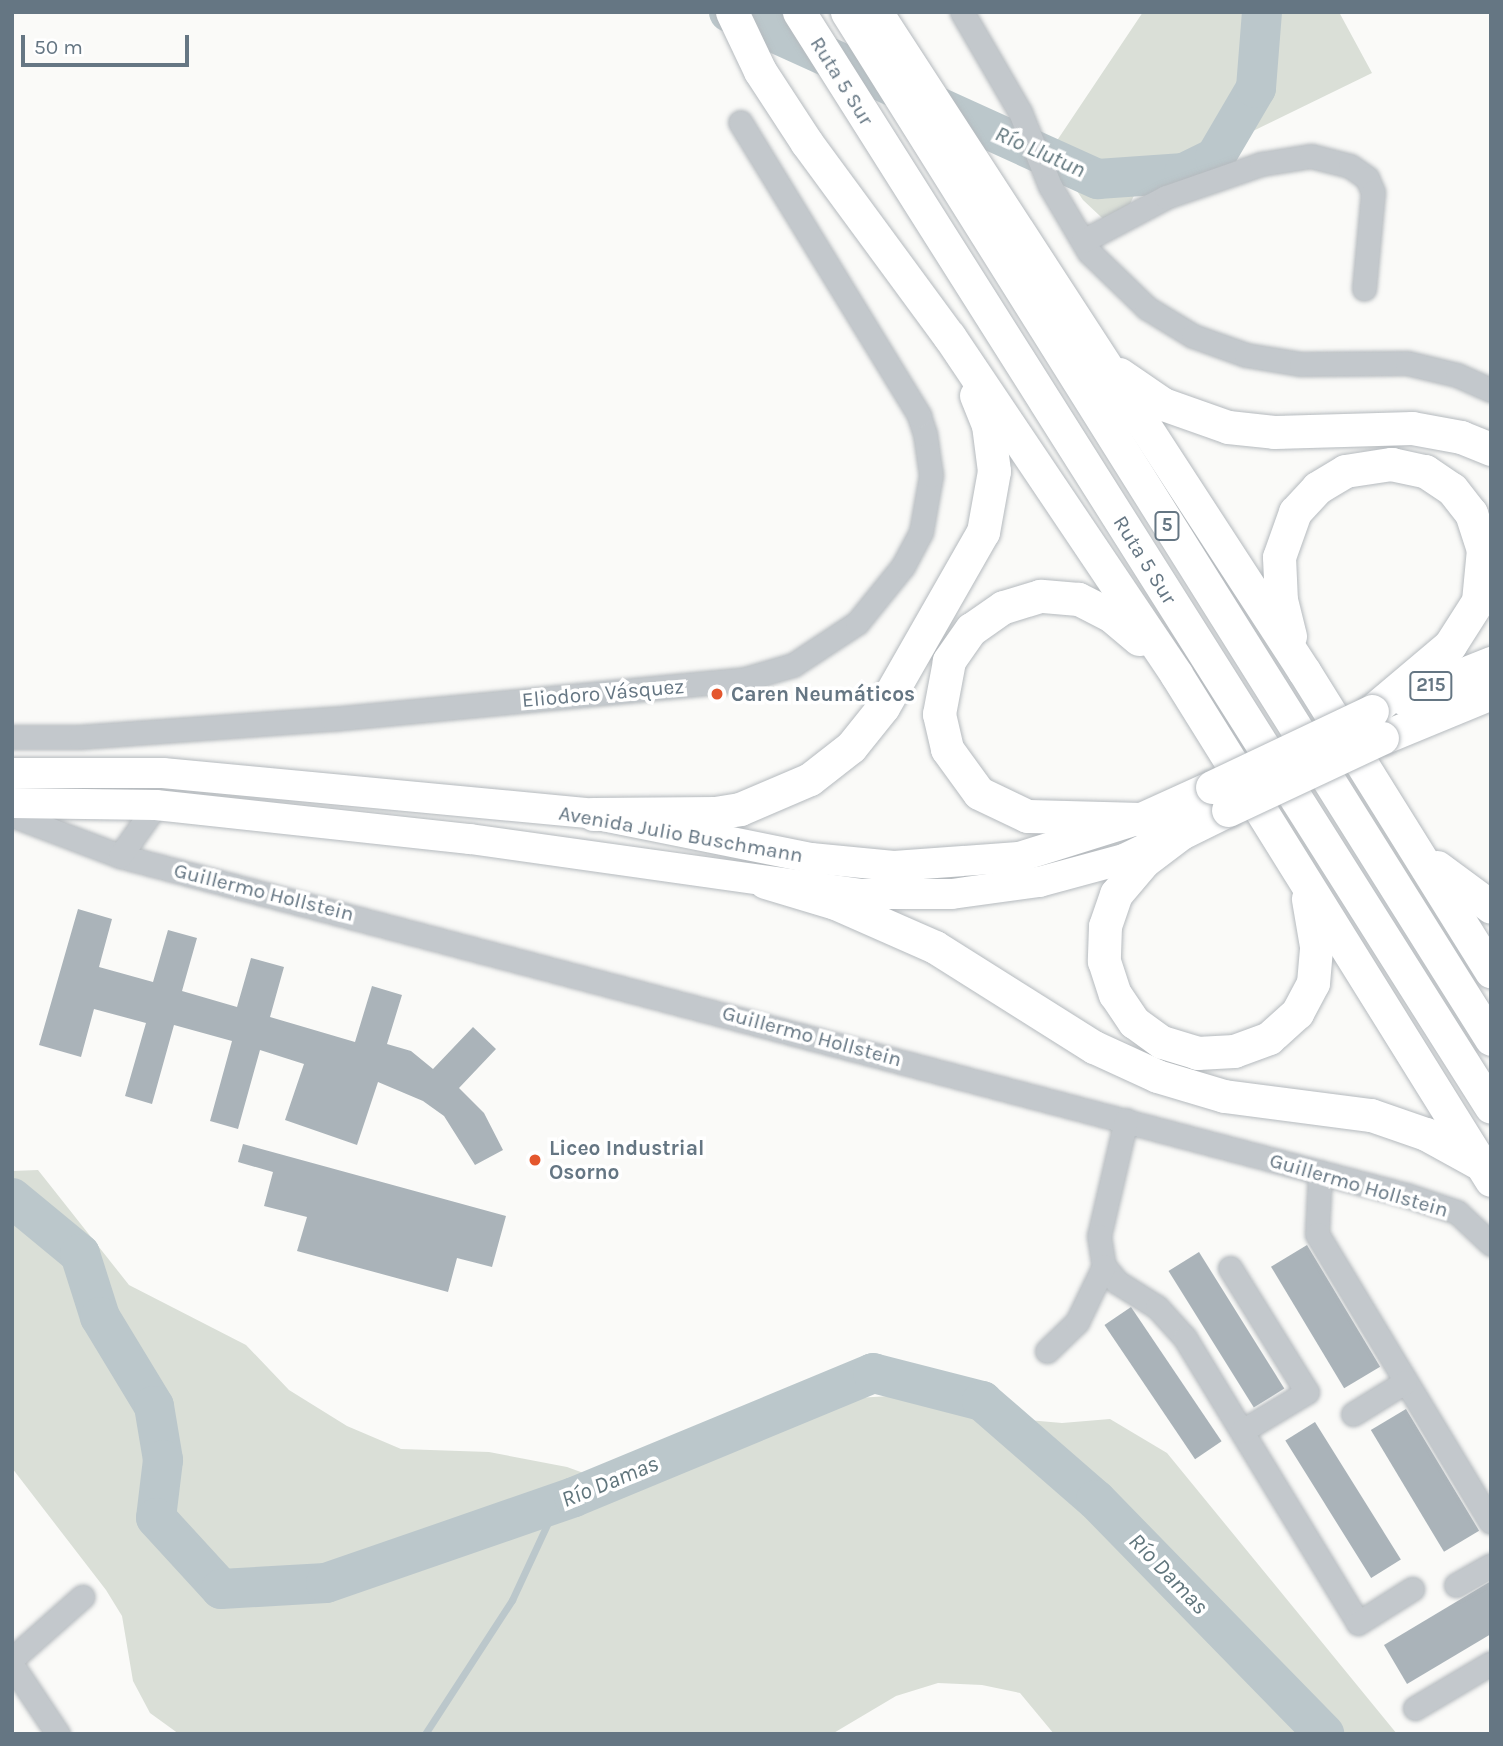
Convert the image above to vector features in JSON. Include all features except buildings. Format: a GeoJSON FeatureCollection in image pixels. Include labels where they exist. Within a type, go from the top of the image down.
{"type":"FeatureCollection","features":[{"type":"Feature","properties":{"kind":"highway"},"geometry":{"type":"LineString","coordinates":[[732,12],[760,71],[807,143],[949,336],[1176,674],[1486,1173]]}},
{"type":"Feature","properties":{"kind":"highway","name":"Ruta 5 Sur"},"geometry":{"type":"LineString","coordinates":[[800,12],[1491,1107]]}},
{"type":"Feature","properties":{"kind":"highway","name":"Ruta 5 Sur"},"geometry":{"type":"LineString","coordinates":[[847,12],[1491,1038]]}},
{"type":"Feature","properties":{"kind":"highway"},"geometry":{"type":"LineString","coordinates":[[876,12],[1304,671],[1491,972]]}},
{"type":"Feature","properties":{"kind":"highway"},"geometry":{"type":"LineString","coordinates":[[593,814],[715,813],[764,801],[810,779],[868,728],[975,550],[993,495],[988,425],[949,336]]}},
{"type":"Feature","properties":{"kind":"highway"},"geometry":{"type":"LineString","coordinates":[[1101,357],[1163,404],[1228,427],[1274,432],[1412,428],[1461,437],[1491,449]]}},
{"type":"Feature","properties":{"kind":"highway"},"geometry":{"type":"LineString","coordinates":[[1296,867],[1309,902],[1316,946],[1307,998],[1284,1027],[1252,1046],[1216,1054],[1180,1049],[1147,1033],[1123,1008],[1108,978],[1103,944],[1109,909],[1126,879],[1220,799],[1377,725],[1450,645],[1478,601],[1484,568],[1478,530],[1462,500],[1440,479],[1408,466],[1360,467],[1317,488],[1295,512],[1282,541],[1279,579],[1286,625],[1304,671]]}},
{"type":"Feature","properties":{"kind":"highway"},"geometry":{"type":"LineString","coordinates":[[1140,819],[1027,817],[986,798],[966,780],[947,749],[939,714],[943,679],[959,644],[986,616],[1040,596],[1078,598],[1110,615],[1176,674]]}},
{"type":"Feature","properties":{"kind":"highway","name":"215"},"geometry":{"type":"LineString","coordinates":[[1377,725],[1491,663]]}},
{"type":"Feature","properties":{"kind":"highway","name":"215"},"geometry":{"type":"LineString","coordinates":[[1377,725],[1437,712],[1491,693]]}},
{"type":"Feature","properties":{"kind":"highway"},"geometry":{"type":"LineString","coordinates":[[1437,712],[1491,709]]}},
{"type":"Feature","properties":{"kind":"highway","name":"Avenida Julio Buschmann"},"geometry":{"type":"LineString","coordinates":[[1140,819],[1220,799]]}},
{"type":"Feature","properties":{"kind":"highway"},"geometry":{"type":"LineString","coordinates":[[1409,838],[1448,877],[1491,907]]}},
{"type":"Feature","properties":{"kind":"highway"},"geometry":{"type":"LineString","coordinates":[[765,882],[835,903],[935,947],[1094,1047],[1157,1076],[1224,1096],[1371,1115],[1426,1134],[1486,1173]]}},
{"type":"Feature","properties":{"kind":"main road","name":"Avenida Julio Buschmann"},"geometry":{"type":"LineString","coordinates":[[12,773],[163,773],[593,814],[811,858],[894,866],[1019,857],[1140,819]]}},
{"type":"Feature","properties":{"kind":"main road","name":"Avenida Julio Buschmann"},"geometry":{"type":"LineString","coordinates":[[12,803],[156,805],[470,839],[862,894],[996,889],[1093,869],[1181,832]]}},
{"type":"Feature","properties":{"kind":"street"},"geometry":{"type":"LineString","coordinates":[[962,12],[1020,113],[1051,186],[1086,246],[1147,308],[1219,346],[1301,364],[1407,363],[1457,374],[1491,390]]}},
{"type":"Feature","properties":{"kind":"street","name":"Eliodoro Vásquez"},"geometry":{"type":"LineString","coordinates":[[12,737],[79,737],[331,719],[745,679],[793,665],[857,623],[903,566],[921,532],[930,475],[925,434],[919,415],[740,122]]}},
{"type":"Feature","properties":{"kind":"street"},"geometry":{"type":"LineString","coordinates":[[1086,246],[1167,197],[1261,164],[1311,156],[1350,166],[1367,178],[1373,192],[1364,289]]}},
{"type":"Feature","properties":{"kind":"street"},"geometry":{"type":"LineString","coordinates":[[120,856],[156,805]]}},
{"type":"Feature","properties":{"kind":"street","name":"Guillermo Hollstein"},"geometry":{"type":"LineString","coordinates":[[12,816],[120,856],[1320,1172],[1457,1213],[1491,1244]]}},
{"type":"Feature","properties":{"kind":"street"},"geometry":{"type":"LineString","coordinates":[[1126,1120],[1099,1236],[1104,1266],[1117,1283],[1157,1307],[1185,1338],[1358,1623],[1412,1589]]}},
{"type":"Feature","properties":{"kind":"street"},"geometry":{"type":"LineString","coordinates":[[1320,1172],[1317,1234],[1491,1522]]}},
{"type":"Feature","properties":{"kind":"street"},"geometry":{"type":"LineString","coordinates":[[1047,1351],[1083,1313],[1104,1266]]}},
{"type":"Feature","properties":{"kind":"street"},"geometry":{"type":"LineString","coordinates":[[1230,1268],[1307,1392],[1242,1431]]}},
{"type":"Feature","properties":{"kind":"street"},"geometry":{"type":"LineString","coordinates":[[1353,1414],[1405,1382]]}},
{"type":"Feature","properties":{"kind":"street"},"geometry":{"type":"LineString","coordinates":[[1456,1585],[1491,1565]]}},
{"type":"Feature","properties":{"kind":"street"},"geometry":{"type":"LineString","coordinates":[[12,1659],[82,1597]]}},
{"type":"Feature","properties":{"kind":"street"},"geometry":{"type":"LineString","coordinates":[[1415,1708],[1491,1663]]}},
{"type":"Feature","properties":{"kind":"street"},"geometry":{"type":"LineString","coordinates":[[12,1665],[58,1734]]}},
{"type":"Feature","properties":{"kind":"shaded area"},"geometry":{"type":"Polygon","coordinates":[[[1143,12],[1339,12],[1372,73],[1138,187],[1117,232],[1083,200],[1050,151],[1143,12]]]}},
{"type":"Feature","properties":{"kind":"shaded area"},"geometry":{"type":"Polygon","coordinates":[[[38,1170],[129,1285],[246,1345],[289,1390],[347,1426],[401,1449],[489,1452],[567,1467],[600,1479],[626,1481],[702,1452],[746,1424],[780,1410],[824,1400],[939,1393],[983,1401],[1028,1420],[1062,1423],[1110,1419],[1167,1453],[1397,1734],[1054,1734],[1020,1693],[982,1685],[938,1683],[896,1696],[832,1734],[179,1734],[150,1713],[133,1681],[122,1616],[106,1590],[12,1468],[12,1171],[38,1170]]]}},
{"type":"Feature","properties":{"kind":"waterway","name":"Río Llutun"},"geometry":{"type":"LineString","coordinates":[[729,12],[1098,179],[1184,173],[1215,158],[1256,88],[1262,12]]}},
{"type":"Feature","properties":{"kind":"waterway","name":"Río Damas"},"geometry":{"type":"LineString","coordinates":[[12,1198],[80,1254],[100,1317],[154,1406],[163,1460],[156,1518],[221,1589],[326,1583],[574,1497],[873,1373],[982,1401],[1096,1500],[1324,1734]]}},
{"type":"Feature","properties":{"kind":"waterway"},"geometry":{"type":"LineString","coordinates":[[425,1734],[512,1600],[557,1503]]}},
{"type":"Feature","properties":{"kind":"place","name":"Caren Neumáticos"},"geometry":{"type":"Point","coordinates":[717,694]}},
{"type":"Feature","properties":{"kind":"place","name":"Liceo Industrial Osorno"},"geometry":{"type":"Point","coordinates":[535,1160]}}]}
